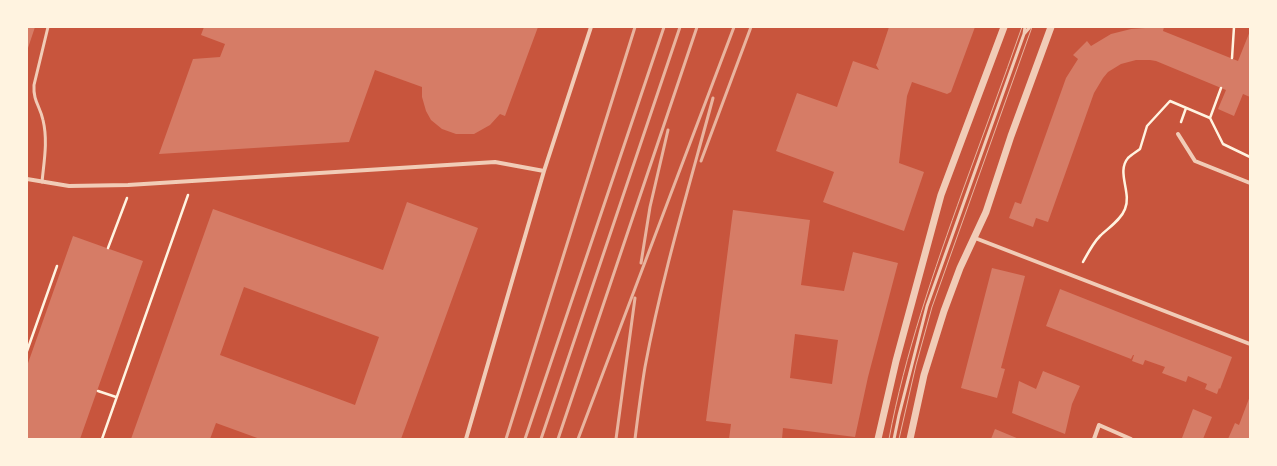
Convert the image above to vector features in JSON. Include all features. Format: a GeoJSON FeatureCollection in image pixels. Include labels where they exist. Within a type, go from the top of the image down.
{"type":"FeatureCollection","features":[{"type":"Feature","properties":{"kind":"street"},"geometry":{"type":"LineString","coordinates":[[466,439],[544,171],[591,27]]}},
{"type":"Feature","properties":{"kind":"street"},"geometry":{"type":"LineString","coordinates":[[878,439],[896,361],[942,195],[1004,27]]}},
{"type":"Feature","properties":{"kind":"street"},"geometry":{"type":"LineString","coordinates":[[910,439],[924,375],[944,311],[960,268],[990,200],[1011,136],[1051,27]]}},
{"type":"Feature","properties":{"kind":"street"},"geometry":{"type":"LineString","coordinates":[[1178,134],[1196,161],[1250,183]]}},
{"type":"Feature","properties":{"kind":"street"},"geometry":{"type":"LineString","coordinates":[[27,179],[69,186],[128,185],[482,162],[507,164],[544,171]]}},
{"type":"Feature","properties":{"kind":"street"},"geometry":{"type":"LineString","coordinates":[[974,238],[1250,344]]}},
{"type":"Feature","properties":{"kind":"street"},"geometry":{"type":"LineString","coordinates":[[1094,439],[1099,426],[1132,439]]}},
{"type":"Feature","properties":{"kind":"lane"},"geometry":{"type":"LineString","coordinates":[[42,182],[46,146],[45,132],[43,120],[33,94],[48,27]]}},
{"type":"Feature","properties":{"kind":"lane"},"geometry":{"type":"LineString","coordinates":[[894,439],[898,415],[927,306],[1024,34],[1025,27]]}},
{"type":"Feature","properties":{"kind":"lane"},"geometry":{"type":"LineString","coordinates":[[1024,34],[1030,27]]}},
{"type":"Feature","properties":{"kind":"path"},"geometry":{"type":"LineString","coordinates":[[1232,58],[1234,27]]}},
{"type":"Feature","properties":{"kind":"path"},"geometry":{"type":"LineString","coordinates":[[1210,118],[1221,88]]}},
{"type":"Feature","properties":{"kind":"path"},"geometry":{"type":"LineString","coordinates":[[1083,262],[1099,237],[1125,210],[1127,201],[1123,170],[1124,164],[1128,157],[1140,149],[1147,126],[1170,101],[1210,118],[1222,144],[1250,157]]}},
{"type":"Feature","properties":{"kind":"path"},"geometry":{"type":"LineString","coordinates":[[102,439],[188,195]]}},
{"type":"Feature","properties":{"kind":"path"},"geometry":{"type":"LineString","coordinates":[[108,248],[127,198]]}},
{"type":"Feature","properties":{"kind":"path"},"geometry":{"type":"LineString","coordinates":[[27,351],[57,266]]}},
{"type":"Feature","properties":{"kind":"path"},"geometry":{"type":"LineString","coordinates":[[98,391],[116,397]]}},
{"type":"Feature","properties":{"kind":"building"},"geometry":{"type":"Polygon","coordinates":[[[27,27],[35,27],[27,51],[27,27]]]}},
{"type":"Feature","properties":{"kind":"building"},"geometry":{"type":"Polygon","coordinates":[[[204,27],[538,27],[505,116],[500,114],[490,125],[474,134],[456,134],[442,129],[431,120],[426,111],[422,97],[422,87],[375,70],[349,142],[159,154],[193,59],[220,57],[225,44],[201,35],[204,27]]]}},
{"type":"Feature","properties":{"kind":"building"},"geometry":{"type":"Polygon","coordinates":[[[889,27],[975,27],[951,92],[947,94],[912,82],[907,96],[899,163],[924,172],[904,231],[823,202],[834,172],[776,151],[797,93],[837,107],[853,61],[879,70],[876,65],[889,27]]]}},
{"type":"Feature","properties":{"kind":"building"},"geometry":{"type":"Polygon","coordinates":[[[1145,27],[1164,27],[1163,31],[1238,61],[1250,31],[1250,97],[1243,94],[1234,116],[1218,109],[1226,90],[1156,61],[1136,60],[1121,64],[1108,72],[1094,93],[1048,222],[1036,218],[1033,227],[1009,218],[1015,202],[1021,204],[1066,78],[1078,59],[1073,55],[1087,41],[1091,46],[1111,34],[1145,27]]]}},
{"type":"Feature","properties":{"kind":"building"},"geometry":{"type":"Polygon","coordinates":[[[407,202],[478,228],[401,439],[260,439],[216,423],[210,439],[131,439],[213,209],[383,270],[407,202]],[[244,287],[220,355],[355,405],[379,337],[244,287]]]}},
{"type":"Feature","properties":{"kind":"building"},"geometry":{"type":"Polygon","coordinates":[[[733,210],[810,220],[801,285],[844,291],[853,252],[898,263],[868,377],[855,437],[783,428],[782,439],[729,439],[731,424],[706,421],[733,210]],[[795,334],[790,378],[832,384],[838,340],[795,334]]]}},
{"type":"Feature","properties":{"kind":"building"},"geometry":{"type":"Polygon","coordinates":[[[73,236],[143,261],[80,439],[27,439],[27,366],[73,236]]]}},
{"type":"Feature","properties":{"kind":"building"},"geometry":{"type":"Polygon","coordinates":[[[992,268],[1025,276],[1001,368],[1005,369],[997,398],[961,388],[992,268]]]}},
{"type":"Feature","properties":{"kind":"building"},"geometry":{"type":"Polygon","coordinates":[[[1060,289],[1232,357],[1217,394],[1205,389],[1207,384],[1188,376],[1186,382],[1162,373],[1165,367],[1145,360],[1143,365],[1132,361],[1134,355],[1131,359],[1046,326],[1060,289]]]}},
{"type":"Feature","properties":{"kind":"building"},"geometry":{"type":"Polygon","coordinates":[[[1043,371],[1080,386],[1072,404],[1065,434],[1012,413],[1019,381],[1036,389],[1043,371]]]}},
{"type":"Feature","properties":{"kind":"building"},"geometry":{"type":"Polygon","coordinates":[[[1250,396],[1250,439],[1228,439],[1235,423],[1239,425],[1250,396]]]}},
{"type":"Feature","properties":{"kind":"building"},"geometry":{"type":"Polygon","coordinates":[[[1193,409],[1212,417],[1203,439],[1182,438],[1193,409]]]}},
{"type":"Feature","properties":{"kind":"building"},"geometry":{"type":"Polygon","coordinates":[[[995,429],[1019,439],[991,439],[995,429]]]}},
{"type":"Feature","properties":{"kind":"tram line"},"geometry":{"type":"LineString","coordinates":[[889,439],[903,375],[931,282],[1022,27]]}},
{"type":"Feature","properties":{"kind":"tram line"},"geometry":{"type":"LineString","coordinates":[[899,439],[916,365],[932,307],[1032,27]]}},
{"type":"Feature","properties":{"kind":"railway"},"geometry":{"type":"LineString","coordinates":[[506,439],[635,27]]}},
{"type":"Feature","properties":{"kind":"railway"},"geometry":{"type":"LineString","coordinates":[[525,439],[664,27]]}},
{"type":"Feature","properties":{"kind":"railway"},"geometry":{"type":"LineString","coordinates":[[541,439],[680,27]]}},
{"type":"Feature","properties":{"kind":"railway"},"geometry":{"type":"LineString","coordinates":[[558,439],[697,27]]}},
{"type":"Feature","properties":{"kind":"railway"},"geometry":{"type":"LineString","coordinates":[[578,439],[734,27]]}},
{"type":"Feature","properties":{"kind":"railway"},"geometry":{"type":"LineString","coordinates":[[701,161],[751,27]]}},
{"type":"Feature","properties":{"kind":"railway"},"geometry":{"type":"LineString","coordinates":[[635,439],[645,367],[659,299],[713,98]]}},
{"type":"Feature","properties":{"kind":"railway"},"geometry":{"type":"LineString","coordinates":[[641,263],[650,207],[668,130]]}},
{"type":"Feature","properties":{"kind":"railway"},"geometry":{"type":"LineString","coordinates":[[616,439],[635,298]]}}]}
